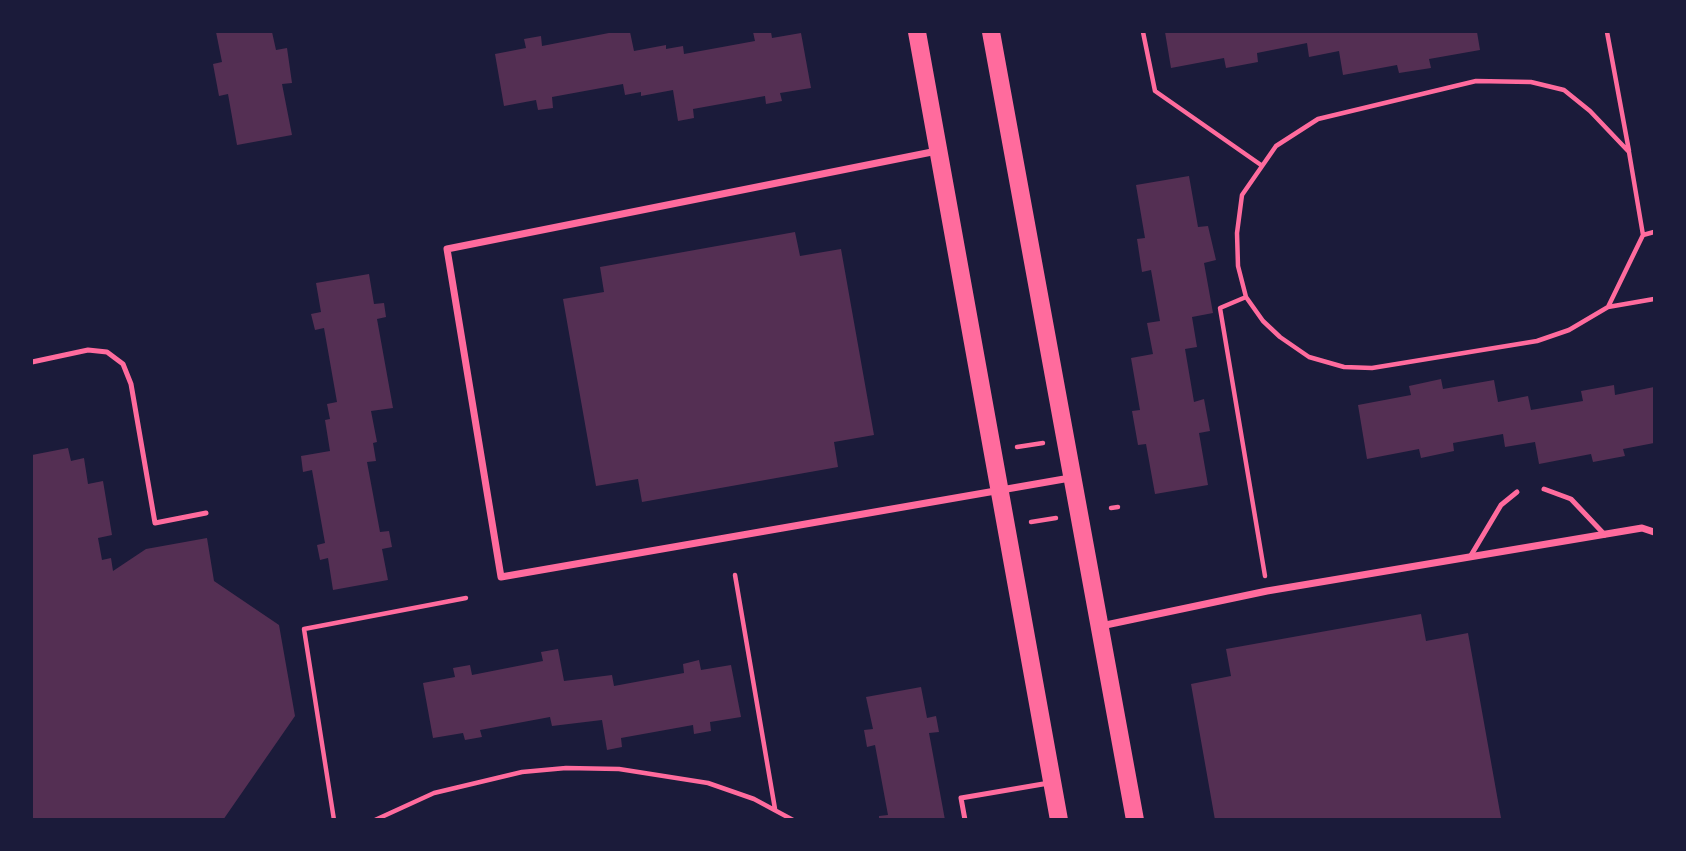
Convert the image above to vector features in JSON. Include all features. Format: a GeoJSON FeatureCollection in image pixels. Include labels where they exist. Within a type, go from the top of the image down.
{"type":"FeatureCollection","features":[{"type":"Feature","properties":{"kind":"main road"},"geometry":{"type":"LineString","coordinates":[[917,32],[1059,820]]}},
{"type":"Feature","properties":{"kind":"main road"},"geometry":{"type":"LineString","coordinates":[[991,32],[1135,820]]}},
{"type":"Feature","properties":{"kind":"street"},"geometry":{"type":"LineString","coordinates":[[937,151],[447,249],[501,576],[1072,477]]}},
{"type":"Feature","properties":{"kind":"street"},"geometry":{"type":"LineString","coordinates":[[1100,626],[1267,591],[1642,528],[1654,531]]}},
{"type":"Feature","properties":{"kind":"lane"},"geometry":{"type":"LineString","coordinates":[[32,362],[88,350],[107,352],[123,364],[131,383],[155,523],[206,513]]}},
{"type":"Feature","properties":{"kind":"lane"},"geometry":{"type":"LineString","coordinates":[[1544,489],[1571,499],[1605,535]]}},
{"type":"Feature","properties":{"kind":"lane"},"geometry":{"type":"LineString","coordinates":[[1470,557],[1501,505],[1517,492]]}},
{"type":"Feature","properties":{"kind":"lane"},"geometry":{"type":"LineString","coordinates":[[965,820],[961,798],[1052,782]]}},
{"type":"Feature","properties":{"kind":"path"},"geometry":{"type":"LineString","coordinates":[[1143,32],[1155,91],[1261,165]]}},
{"type":"Feature","properties":{"kind":"path"},"geometry":{"type":"LineString","coordinates":[[1607,32],[1643,235],[1608,307]]}},
{"type":"Feature","properties":{"kind":"path"},"geometry":{"type":"LineString","coordinates":[[1629,152],[1564,90],[1531,82],[1476,81],[1318,119],[1276,146],[1242,195],[1237,233],[1238,266],[1246,297],[1263,321],[1280,337],[1309,357],[1344,367],[1363,368],[1537,341],[1569,330],[1608,307],[1654,299]]}},
{"type":"Feature","properties":{"kind":"path"},"geometry":{"type":"LineString","coordinates":[[1643,235],[1654,232]]}},
{"type":"Feature","properties":{"kind":"path"},"geometry":{"type":"LineString","coordinates":[[1246,297],[1220,308],[1267,591]]}},
{"type":"Feature","properties":{"kind":"path"},"geometry":{"type":"LineString","coordinates":[[1017,447],[1044,443]]}},
{"type":"Feature","properties":{"kind":"path"},"geometry":{"type":"LineString","coordinates":[[1111,508],[1118,507]]}},
{"type":"Feature","properties":{"kind":"path"},"geometry":{"type":"LineString","coordinates":[[1031,522],[1056,518]]}},
{"type":"Feature","properties":{"kind":"path"},"geometry":{"type":"LineString","coordinates":[[735,575],[775,810]]}},
{"type":"Feature","properties":{"kind":"path"},"geometry":{"type":"LineString","coordinates":[[334,820],[304,629],[466,598]]}},
{"type":"Feature","properties":{"kind":"path"},"geometry":{"type":"LineString","coordinates":[[375,820],[434,793],[522,772],[566,768],[619,769],[708,782],[793,820]]}},
{"type":"Feature","properties":{"kind":"building"},"geometry":{"type":"Polygon","coordinates":[[[216,32],[272,32],[276,50],[287,48],[292,83],[282,84],[292,135],[237,145],[228,94],[219,96],[213,64],[222,62],[216,32]]]}},
{"type":"Feature","properties":{"kind":"building"},"geometry":{"type":"Polygon","coordinates":[[[614,32],[630,32],[634,51],[666,45],[666,49],[683,46],[684,54],[755,41],[753,32],[771,32],[772,38],[801,33],[811,88],[780,93],[782,101],[766,104],[765,96],[693,109],[694,118],[678,121],[673,90],[641,96],[641,92],[625,95],[623,84],[552,97],[553,108],[538,110],[536,100],[504,106],[495,54],[526,48],[524,39],[541,36],[542,46],[614,32]]]}},
{"type":"Feature","properties":{"kind":"building"},"geometry":{"type":"Polygon","coordinates":[[[1165,32],[1477,32],[1480,50],[1429,59],[1431,68],[1399,73],[1397,65],[1343,75],[1339,51],[1309,57],[1307,43],[1257,53],[1258,62],[1226,68],[1224,58],[1171,68],[1165,32]]]}},
{"type":"Feature","properties":{"kind":"building"},"geometry":{"type":"Polygon","coordinates":[[[1189,176],[1198,227],[1208,226],[1216,260],[1204,263],[1213,313],[1192,317],[1197,347],[1185,349],[1194,402],[1204,399],[1210,431],[1199,433],[1208,485],[1155,494],[1146,444],[1138,445],[1132,411],[1140,410],[1131,358],[1153,354],[1147,323],[1160,321],[1151,270],[1142,272],[1137,239],[1145,238],[1136,185],[1189,176]]]}},
{"type":"Feature","properties":{"kind":"building"},"geometry":{"type":"Polygon","coordinates":[[[795,232],[800,256],[841,249],[874,435],[834,442],[838,467],[642,502],[638,479],[596,486],[563,299],[604,292],[600,267],[795,232]]]}},
{"type":"Feature","properties":{"kind":"building"},"geometry":{"type":"Polygon","coordinates":[[[369,274],[374,304],[384,303],[386,317],[377,319],[393,408],[371,411],[377,442],[373,443],[376,461],[367,462],[380,532],[389,531],[392,547],[382,549],[388,580],[333,590],[328,558],[320,560],[317,545],[325,543],[312,470],[303,472],[301,456],[330,451],[325,420],[330,419],[327,404],[337,402],[324,328],[315,330],[311,314],[321,312],[316,283],[369,274]]]}},
{"type":"Feature","properties":{"kind":"building"},"geometry":{"type":"Polygon","coordinates":[[[1441,379],[1443,389],[1494,380],[1498,402],[1528,396],[1531,410],[1583,401],[1581,391],[1614,385],[1615,395],[1654,387],[1654,443],[1623,449],[1625,456],[1593,462],[1591,454],[1539,464],[1535,442],[1505,447],[1503,434],[1453,443],[1454,451],[1421,458],[1419,449],[1367,459],[1358,405],[1411,395],[1409,386],[1441,379]]]}},
{"type":"Feature","properties":{"kind":"building"},"geometry":{"type":"Polygon","coordinates":[[[68,448],[71,461],[84,458],[88,484],[103,481],[112,535],[98,538],[102,560],[111,558],[113,571],[146,549],[207,538],[214,581],[279,625],[295,716],[223,820],[32,820],[32,455],[68,448]]]}},
{"type":"Feature","properties":{"kind":"building"},"geometry":{"type":"Polygon","coordinates":[[[1421,614],[1426,641],[1468,633],[1501,818],[1215,820],[1191,684],[1231,676],[1226,649],[1421,614]]]}},
{"type":"Feature","properties":{"kind":"building"},"geometry":{"type":"Polygon","coordinates":[[[558,649],[564,681],[612,675],[614,686],[684,673],[683,664],[699,660],[701,670],[731,665],[741,717],[710,722],[711,731],[694,734],[693,725],[621,738],[622,747],[607,750],[602,720],[552,726],[550,717],[480,730],[482,737],[465,740],[463,733],[433,738],[423,683],[455,677],[453,668],[470,665],[472,675],[543,661],[541,652],[558,649]]]}},
{"type":"Feature","properties":{"kind":"building"},"geometry":{"type":"Polygon","coordinates":[[[921,687],[927,718],[936,716],[939,732],[929,733],[945,820],[879,820],[879,816],[888,815],[875,745],[867,747],[864,730],[873,729],[866,697],[921,687]]]}}]}
